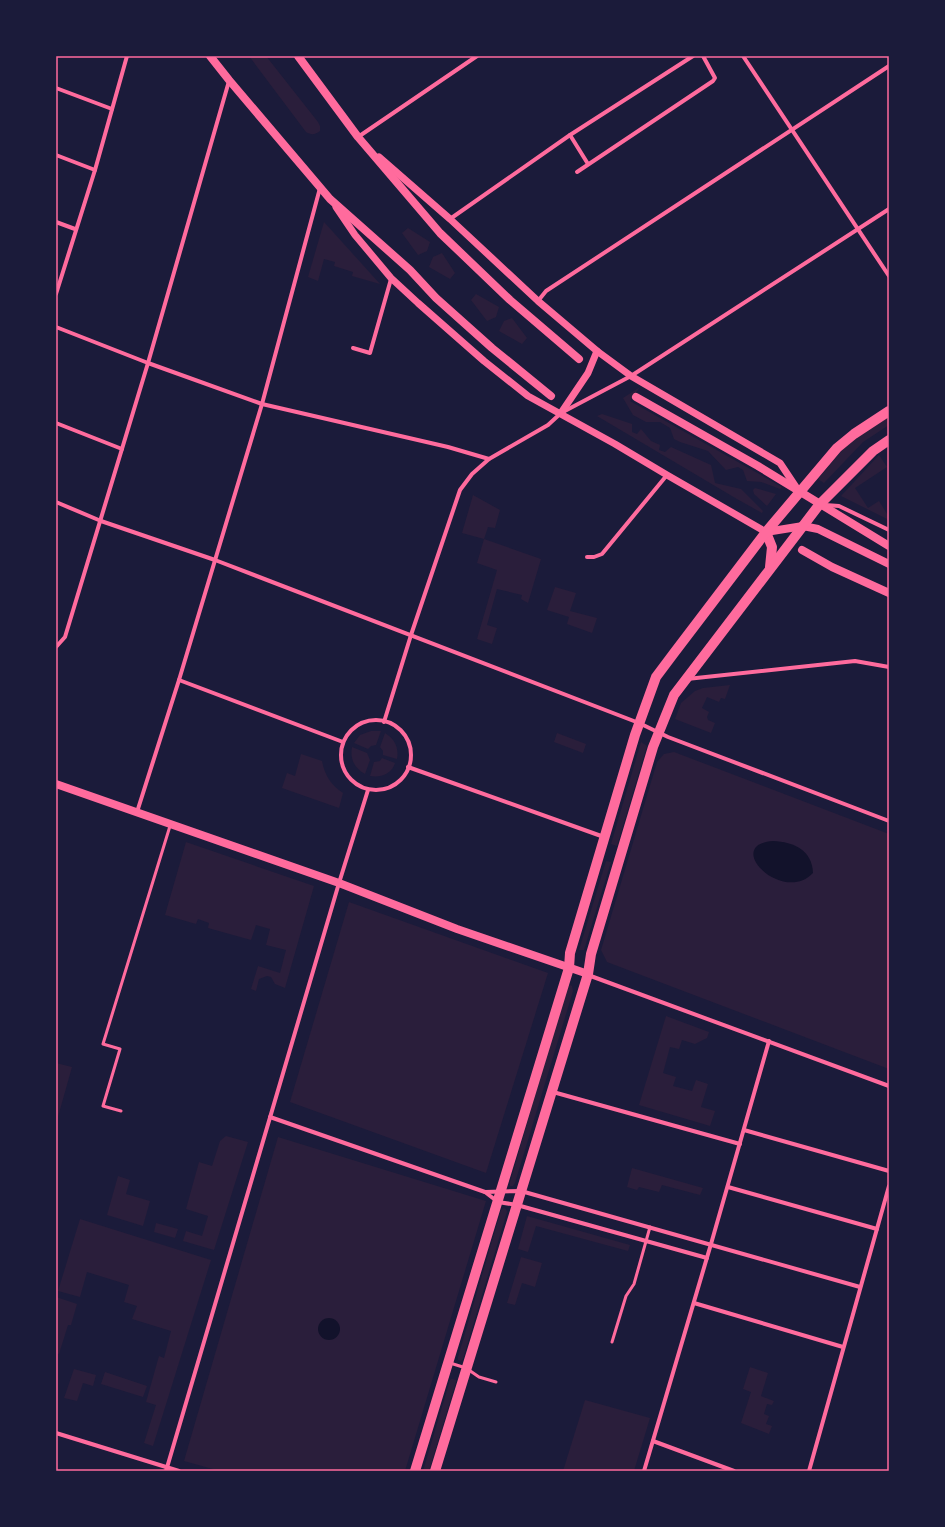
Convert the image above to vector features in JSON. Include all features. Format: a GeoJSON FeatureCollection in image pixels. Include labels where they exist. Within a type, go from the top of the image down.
{"type":"FeatureCollection","features":[{"type":"Feature","properties":{"kind":"main road"},"geometry":{"type":"LineString","coordinates":[[210,56],[330,199],[410,270],[436,298],[551,396]]}},
{"type":"Feature","properties":{"kind":"main road"},"geometry":{"type":"LineString","coordinates":[[298,56],[358,137],[440,233],[510,300],[579,359]]}},
{"type":"Feature","properties":{"kind":"main road"},"geometry":{"type":"LineString","coordinates":[[636,397],[758,466],[819,505],[889,546]]}},
{"type":"Feature","properties":{"kind":"main road"},"geometry":{"type":"LineString","coordinates":[[415,1471],[502,1192],[569,968],[570,953],[639,723],[656,677],[766,532],[837,448],[854,434],[889,411]]}},
{"type":"Feature","properties":{"kind":"main road"},"geometry":{"type":"LineString","coordinates":[[435,1471],[588,974],[591,954],[658,733],[674,696],[819,505],[867,456],[889,440]]}},
{"type":"Feature","properties":{"kind":"main road"},"geometry":{"type":"LineString","coordinates":[[766,532],[803,526],[818,529],[889,564]]}},
{"type":"Feature","properties":{"kind":"main road"},"geometry":{"type":"LineString","coordinates":[[766,532],[772,548],[770,568]]}},
{"type":"Feature","properties":{"kind":"main road"},"geometry":{"type":"LineString","coordinates":[[802,550],[832,567],[889,593]]}},
{"type":"Feature","properties":{"kind":"main road"},"geometry":{"type":"LineString","coordinates":[[56,784],[339,883],[457,929],[588,974]]}},
{"type":"Feature","properties":{"kind":"street"},"geometry":{"type":"LineString","coordinates":[[56,294],[95,170],[127,56]]}},
{"type":"Feature","properties":{"kind":"street"},"geometry":{"type":"LineString","coordinates":[[358,137],[477,56]]}},
{"type":"Feature","properties":{"kind":"street"},"geometry":{"type":"LineString","coordinates":[[450,219],[570,135],[693,56]]}},
{"type":"Feature","properties":{"kind":"street"},"geometry":{"type":"LineString","coordinates":[[577,172],[713,80],[715,78],[714,75],[702,56]]}},
{"type":"Feature","properties":{"kind":"street"},"geometry":{"type":"LineString","coordinates":[[743,56],[889,276]]}},
{"type":"Feature","properties":{"kind":"street"},"geometry":{"type":"LineString","coordinates":[[538,302],[546,291],[889,66]]}},
{"type":"Feature","properties":{"kind":"street"},"geometry":{"type":"LineString","coordinates":[[56,647],[65,637],[101,521],[229,80]]}},
{"type":"Feature","properties":{"kind":"street"},"geometry":{"type":"LineString","coordinates":[[56,88],[112,109]]}},
{"type":"Feature","properties":{"kind":"street"},"geometry":{"type":"LineString","coordinates":[[570,135],[588,164]]}},
{"type":"Feature","properties":{"kind":"street"},"geometry":{"type":"LineString","coordinates":[[369,149],[450,219],[538,302],[597,351],[631,376],[780,463],[799,492]]}},
{"type":"Feature","properties":{"kind":"street"},"geometry":{"type":"LineString","coordinates":[[56,155],[95,170]]}},
{"type":"Feature","properties":{"kind":"street"},"geometry":{"type":"LineString","coordinates":[[137,813],[179,680],[262,404],[320,187]]}},
{"type":"Feature","properties":{"kind":"street"},"geometry":{"type":"LineString","coordinates":[[330,199],[356,235],[391,278],[484,361],[528,396],[561,413],[766,532]]}},
{"type":"Feature","properties":{"kind":"street"},"geometry":{"type":"LineString","coordinates":[[561,413],[631,376],[889,210]]}},
{"type":"Feature","properties":{"kind":"street"},"geometry":{"type":"LineString","coordinates":[[56,222],[76,230]]}},
{"type":"Feature","properties":{"kind":"street"},"geometry":{"type":"LineString","coordinates":[[353,348],[370,352],[391,278]]}},
{"type":"Feature","properties":{"kind":"street"},"geometry":{"type":"LineString","coordinates":[[56,327],[148,363],[262,404],[448,447],[489,459]]}},
{"type":"Feature","properties":{"kind":"street"},"geometry":{"type":"LineString","coordinates":[[384,722],[411,635],[460,490],[472,474],[489,459],[548,425],[561,413],[588,373],[597,351]]}},
{"type":"Feature","properties":{"kind":"street"},"geometry":{"type":"LineString","coordinates":[[56,423],[122,449]]}},
{"type":"Feature","properties":{"kind":"street"},"geometry":{"type":"LineString","coordinates":[[587,557],[594,557],[602,554],[667,475]]}},
{"type":"Feature","properties":{"kind":"street"},"geometry":{"type":"LineString","coordinates":[[56,502],[101,521],[215,560],[411,635],[639,723],[658,733],[889,821]]}},
{"type":"Feature","properties":{"kind":"street"},"geometry":{"type":"LineString","coordinates":[[819,505],[839,506],[889,530]]}},
{"type":"Feature","properties":{"kind":"street"},"geometry":{"type":"LineString","coordinates":[[687,679],[855,661],[889,667]]}},
{"type":"Feature","properties":{"kind":"street"},"geometry":{"type":"LineString","coordinates":[[179,680],[343,742]]}},
{"type":"Feature","properties":{"kind":"street"},"geometry":{"type":"LineString","coordinates":[[374,720],[384,722],[393,725],[401,731],[406,739],[410,748],[408,767],[400,780],[388,788],[368,790],[351,780],[345,772],[341,762],[343,742],[352,730],[365,722],[374,720]]}},
{"type":"Feature","properties":{"kind":"street"},"geometry":{"type":"LineString","coordinates":[[408,767],[605,837]]}},
{"type":"Feature","properties":{"kind":"street"},"geometry":{"type":"LineString","coordinates":[[166,1469],[339,883],[368,790]]}},
{"type":"Feature","properties":{"kind":"street"},"geometry":{"type":"LineString","coordinates":[[588,974],[889,1086]]}},
{"type":"Feature","properties":{"kind":"street"},"geometry":{"type":"LineString","coordinates":[[644,1471],[728,1187],[768,1041]]}},
{"type":"Feature","properties":{"kind":"street"},"geometry":{"type":"LineString","coordinates":[[552,1091],[740,1144]]}},
{"type":"Feature","properties":{"kind":"street"},"geometry":{"type":"LineString","coordinates":[[270,1117],[485,1192],[498,1202],[517,1205],[707,1258]]}},
{"type":"Feature","properties":{"kind":"street"},"geometry":{"type":"LineString","coordinates":[[744,1130],[889,1171]]}},
{"type":"Feature","properties":{"kind":"street"},"geometry":{"type":"LineString","coordinates":[[809,1471],[889,1186]]}},
{"type":"Feature","properties":{"kind":"street"},"geometry":{"type":"LineString","coordinates":[[728,1187],[877,1229]]}},
{"type":"Feature","properties":{"kind":"street"},"geometry":{"type":"LineString","coordinates":[[485,1192],[521,1191],[860,1287]]}},
{"type":"Feature","properties":{"kind":"street"},"geometry":{"type":"LineString","coordinates":[[694,1303],[844,1347]]}},
{"type":"Feature","properties":{"kind":"street"},"geometry":{"type":"LineString","coordinates":[[56,1433],[166,1469],[180,1471]]}},
{"type":"Feature","properties":{"kind":"street"},"geometry":{"type":"LineString","coordinates":[[653,1441],[734,1471]]}},
{"type":"Feature","properties":{"kind":"lane"},"geometry":{"type":"LineString","coordinates":[[121,1111],[104,1106],[120,1049],[103,1044],[170,825]]}},
{"type":"Feature","properties":{"kind":"lane"},"geometry":{"type":"LineString","coordinates":[[612,1342],[626,1296],[634,1284],[650,1227]]}},
{"type":"Feature","properties":{"kind":"lane"},"geometry":{"type":"LineString","coordinates":[[448,1363],[466,1368],[479,1377],[496,1382]]}},
{"type":"Feature","properties":{"kind":"shaded area"},"geometry":{"type":"Polygon","coordinates":[[[249,56],[266,56],[318,122],[320,131],[313,134],[306,132],[249,56]]]}},
{"type":"Feature","properties":{"kind":"shaded area"},"geometry":{"type":"Polygon","coordinates":[[[324,222],[380,284],[352,276],[353,272],[334,266],[335,262],[324,259],[318,281],[308,277],[324,222]]]}},
{"type":"Feature","properties":{"kind":"shaded area"},"geometry":{"type":"Polygon","coordinates":[[[408,228],[430,242],[427,251],[418,255],[402,233],[408,228]]]}},
{"type":"Feature","properties":{"kind":"shaded area"},"geometry":{"type":"Polygon","coordinates":[[[442,253],[455,273],[450,279],[429,267],[433,257],[442,253]]]}},
{"type":"Feature","properties":{"kind":"shaded area"},"geometry":{"type":"Polygon","coordinates":[[[476,294],[499,307],[496,317],[487,321],[471,300],[476,294]]]}},
{"type":"Feature","properties":{"kind":"shaded area"},"geometry":{"type":"Polygon","coordinates":[[[512,318],[527,338],[522,344],[499,331],[504,321],[512,318]]]}},
{"type":"Feature","properties":{"kind":"shaded area"},"geometry":{"type":"Polygon","coordinates":[[[640,387],[630,401],[782,487],[780,489],[761,482],[747,481],[743,470],[738,467],[726,470],[708,451],[674,439],[670,428],[660,422],[646,422],[633,415],[623,398],[640,387]]]}},
{"type":"Feature","properties":{"kind":"shaded area"},"geometry":{"type":"Polygon","coordinates":[[[602,414],[632,424],[632,432],[637,434],[641,429],[651,441],[660,445],[659,450],[665,452],[671,447],[711,465],[715,483],[741,489],[763,511],[762,513],[597,416],[602,414]]]}},
{"type":"Feature","properties":{"kind":"shaded area"},"geometry":{"type":"Polygon","coordinates":[[[889,416],[889,425],[863,442],[824,483],[818,479],[844,448],[889,416]]]}},
{"type":"Feature","properties":{"kind":"shaded area"},"geometry":{"type":"Polygon","coordinates":[[[879,455],[887,467],[855,488],[868,508],[879,501],[889,517],[889,520],[841,496],[879,455]]]}},
{"type":"Feature","properties":{"kind":"shaded area"},"geometry":{"type":"Polygon","coordinates":[[[755,488],[776,494],[767,506],[754,494],[753,490],[755,488]]]}},
{"type":"Feature","properties":{"kind":"shaded area"},"geometry":{"type":"Polygon","coordinates":[[[473,495],[500,510],[495,528],[488,527],[484,539],[462,533],[473,495]]]}},
{"type":"Feature","properties":{"kind":"shaded area"},"geometry":{"type":"Polygon","coordinates":[[[484,539],[541,559],[528,603],[521,599],[522,595],[497,589],[487,625],[497,628],[492,644],[477,639],[497,570],[477,563],[484,539]]]}},
{"type":"Feature","properties":{"kind":"shaded area"},"geometry":{"type":"Polygon","coordinates":[[[555,587],[576,593],[570,611],[597,618],[592,633],[567,624],[569,617],[547,610],[555,587]]]}},
{"type":"Feature","properties":{"kind":"shaded area"},"geometry":{"type":"Polygon","coordinates":[[[730,685],[725,699],[721,698],[719,702],[707,697],[702,708],[709,712],[707,717],[708,720],[715,723],[711,733],[675,719],[681,703],[695,691],[703,688],[730,685]]]}},
{"type":"Feature","properties":{"kind":"shaded area"},"geometry":{"type":"Polygon","coordinates":[[[371,731],[381,731],[376,745],[371,746],[368,749],[354,743],[360,735],[371,731]]]}},
{"type":"Feature","properties":{"kind":"shaded area"},"geometry":{"type":"Polygon","coordinates":[[[385,733],[396,744],[397,759],[383,755],[383,751],[380,747],[385,733]]]}},
{"type":"Feature","properties":{"kind":"shaded area"},"geometry":{"type":"Polygon","coordinates":[[[557,733],[586,744],[583,753],[554,742],[557,733]]]}},
{"type":"Feature","properties":{"kind":"shaded area"},"geometry":{"type":"Polygon","coordinates":[[[641,742],[647,746],[617,846],[611,844],[641,742]]]}},
{"type":"Feature","properties":{"kind":"shaded area"},"geometry":{"type":"Polygon","coordinates":[[[352,747],[367,753],[370,760],[365,774],[358,769],[352,759],[352,747]]]}},
{"type":"Feature","properties":{"kind":"shaded area"},"geometry":{"type":"Polygon","coordinates":[[[674,752],[889,834],[889,1069],[607,962],[601,950],[657,762],[664,754],[674,752]]]}},
{"type":"Feature","properties":{"kind":"shaded area"},"geometry":{"type":"Polygon","coordinates":[[[301,754],[322,761],[329,780],[343,793],[339,808],[282,788],[287,773],[295,776],[301,754]]]}},
{"type":"Feature","properties":{"kind":"shaded area"},"geometry":{"type":"Polygon","coordinates":[[[382,758],[395,763],[391,770],[382,776],[370,776],[374,762],[380,761],[382,758]]]}},
{"type":"Feature","properties":{"kind":"shaded area"},"geometry":{"type":"Polygon","coordinates":[[[773,841],[788,843],[805,853],[812,865],[813,873],[801,881],[787,882],[774,878],[763,870],[755,861],[754,852],[759,845],[773,841]]]}},
{"type":"Feature","properties":{"kind":"shaded area"},"geometry":{"type":"Polygon","coordinates":[[[186,842],[314,886],[285,988],[275,984],[271,977],[267,976],[259,979],[256,991],[251,989],[258,966],[280,973],[286,950],[266,945],[270,929],[256,925],[251,940],[208,928],[209,923],[198,919],[196,924],[165,915],[186,842]]]}},
{"type":"Feature","properties":{"kind":"shaded area"},"geometry":{"type":"Polygon","coordinates":[[[606,861],[611,862],[584,950],[579,950],[606,861]]]}},
{"type":"Feature","properties":{"kind":"shaded area"},"geometry":{"type":"Polygon","coordinates":[[[349,902],[548,973],[486,1173],[290,1102],[349,902]]]}},
{"type":"Feature","properties":{"kind":"shaded area"},"geometry":{"type":"Polygon","coordinates":[[[570,985],[572,986],[573,991],[515,1183],[513,1186],[510,1186],[566,989],[570,985]]]}},
{"type":"Feature","properties":{"kind":"shaded area"},"geometry":{"type":"Polygon","coordinates":[[[666,1016],[709,1032],[707,1038],[695,1044],[682,1040],[679,1049],[670,1047],[663,1073],[676,1077],[673,1086],[692,1091],[696,1080],[708,1084],[701,1107],[715,1111],[710,1126],[639,1105],[666,1016]]]}},
{"type":"Feature","properties":{"kind":"shaded area"},"geometry":{"type":"Polygon","coordinates":[[[56,1063],[72,1067],[56,1124],[56,1063]]]}},
{"type":"Feature","properties":{"kind":"shaded area"},"geometry":{"type":"Polygon","coordinates":[[[226,1136],[248,1142],[214,1250],[183,1241],[186,1231],[202,1236],[208,1216],[186,1209],[199,1162],[212,1166],[220,1141],[226,1136]]]}},
{"type":"Feature","properties":{"kind":"shaded area"},"geometry":{"type":"Polygon","coordinates":[[[278,1137],[486,1201],[405,1471],[220,1471],[184,1461],[278,1137]]]}},
{"type":"Feature","properties":{"kind":"shaded area"},"geometry":{"type":"Polygon","coordinates":[[[632,1168],[703,1188],[700,1195],[662,1185],[659,1192],[639,1187],[637,1190],[627,1187],[632,1168]]]}},
{"type":"Feature","properties":{"kind":"shaded area"},"geometry":{"type":"Polygon","coordinates":[[[118,1176],[130,1180],[126,1194],[150,1201],[143,1226],[107,1215],[118,1176]]]}},
{"type":"Feature","properties":{"kind":"shaded area"},"geometry":{"type":"Polygon","coordinates":[[[504,1208],[507,1212],[463,1359],[461,1361],[458,1360],[458,1357],[501,1210],[504,1208]]]}},
{"type":"Feature","properties":{"kind":"shaded area"},"geometry":{"type":"Polygon","coordinates":[[[527,1216],[630,1245],[628,1251],[536,1226],[528,1252],[518,1249],[527,1216]]]}},
{"type":"Feature","properties":{"kind":"shaded area"},"geometry":{"type":"Polygon","coordinates":[[[80,1219],[211,1260],[153,1446],[144,1443],[156,1405],[146,1402],[159,1356],[164,1358],[171,1331],[132,1319],[137,1306],[124,1302],[129,1285],[87,1272],[80,1297],[58,1291],[80,1219]]]}},
{"type":"Feature","properties":{"kind":"shaded area"},"geometry":{"type":"Polygon","coordinates":[[[156,1223],[178,1229],[175,1238],[154,1232],[156,1223]]]}},
{"type":"Feature","properties":{"kind":"shaded area"},"geometry":{"type":"Polygon","coordinates":[[[521,1257],[542,1263],[535,1287],[522,1283],[515,1305],[507,1303],[521,1257]]]}},
{"type":"Feature","properties":{"kind":"shaded area"},"geometry":{"type":"Polygon","coordinates":[[[56,1297],[77,1304],[71,1325],[68,1325],[59,1354],[56,1353],[56,1297]]]}},
{"type":"Feature","properties":{"kind":"shaded area"},"geometry":{"type":"Polygon","coordinates":[[[329,1318],[337,1321],[340,1329],[337,1337],[329,1340],[321,1337],[318,1329],[321,1321],[329,1318]]]}},
{"type":"Feature","properties":{"kind":"shaded area"},"geometry":{"type":"Polygon","coordinates":[[[750,1367],[768,1373],[761,1396],[774,1401],[772,1405],[767,1404],[764,1414],[769,1416],[766,1424],[772,1426],[769,1434],[741,1423],[751,1392],[743,1389],[750,1367]]]}},
{"type":"Feature","properties":{"kind":"shaded area"},"geometry":{"type":"Polygon","coordinates":[[[74,1369],[96,1375],[93,1386],[83,1383],[77,1401],[64,1398],[74,1369]]]}},
{"type":"Feature","properties":{"kind":"shaded area"},"geometry":{"type":"Polygon","coordinates":[[[105,1372],[147,1386],[143,1397],[101,1384],[105,1372]]]}},
{"type":"Feature","properties":{"kind":"shaded area"},"geometry":{"type":"Polygon","coordinates":[[[450,1380],[456,1380],[456,1382],[429,1471],[423,1471],[450,1380]]]}},
{"type":"Feature","properties":{"kind":"shaded area"},"geometry":{"type":"Polygon","coordinates":[[[585,1400],[650,1418],[634,1471],[563,1471],[585,1400]]]}}]}
